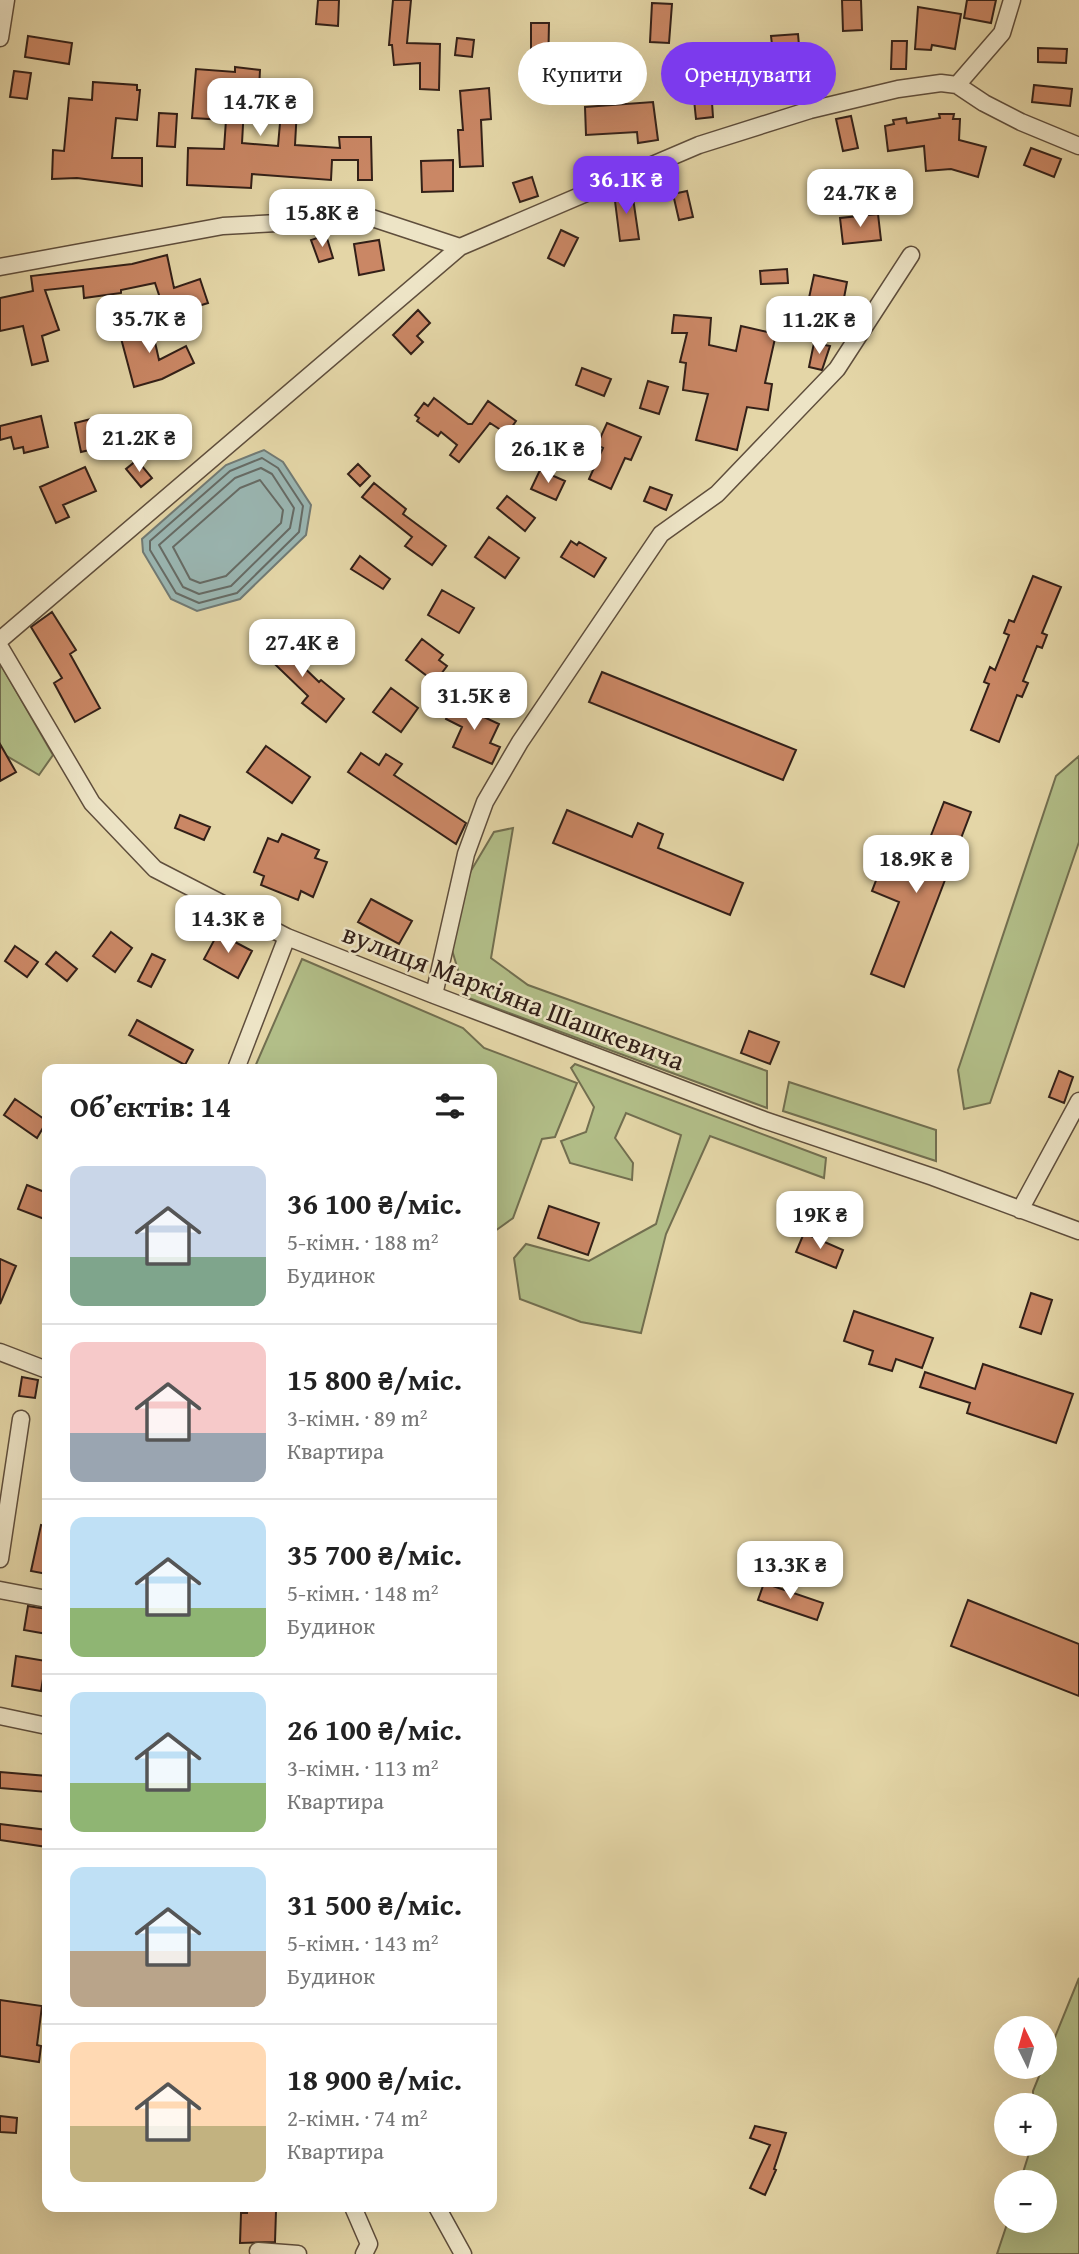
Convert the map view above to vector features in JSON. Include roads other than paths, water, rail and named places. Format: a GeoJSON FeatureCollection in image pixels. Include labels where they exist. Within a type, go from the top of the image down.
{"type":"FeatureCollection","features":[{"type":"Feature","properties":{"kind":"street"},"geometry":{"type":"LineString","coordinates":[[0,38],[6,0]]}},
{"type":"Feature","properties":{"kind":"street"},"geometry":{"type":"LineString","coordinates":[[957,85],[1002,33],[1012,0]]}},
{"type":"Feature","properties":{"kind":"street"},"geometry":{"type":"LineString","coordinates":[[0,640],[460,247],[699,145],[810,110],[898,89],[940,83],[957,85],[1021,122],[1079,146]]}},
{"type":"Feature","properties":{"kind":"street"},"geometry":{"type":"LineString","coordinates":[[0,267],[223,226],[372,218],[460,247]]}},
{"type":"Feature","properties":{"kind":"street"},"geometry":{"type":"LineString","coordinates":[[434,995],[466,854],[485,803],[520,742],[661,534],[717,494],[837,369],[911,255]]}},
{"type":"Feature","properties":{"kind":"street","name":"вулиця Маркіяна Шашкевича"},"geometry":{"type":"LineString","coordinates":[[0,647],[92,803],[155,869],[288,937],[434,995],[764,1120],[1079,1231]]}},
{"type":"Feature","properties":{"kind":"street"},"geometry":{"type":"LineString","coordinates":[[238,1064],[288,937]]}},
{"type":"Feature","properties":{"kind":"street"},"geometry":{"type":"LineString","coordinates":[[1020,1210],[1079,1101]]}},
{"type":"Feature","properties":{"kind":"street"},"geometry":{"type":"LineString","coordinates":[[0,1352],[42,1368]]}},
{"type":"Feature","properties":{"kind":"street"},"geometry":{"type":"LineString","coordinates":[[0,1559],[21,1419]]}},
{"type":"Feature","properties":{"kind":"street"},"geometry":{"type":"LineString","coordinates":[[0,1590],[42,1598]]}},
{"type":"Feature","properties":{"kind":"street"},"geometry":{"type":"LineString","coordinates":[[0,1716],[42,1725]]}},
{"type":"Feature","properties":{"kind":"street"},"geometry":{"type":"LineString","coordinates":[[355,2212],[369,2244],[364,2254]]}},
{"type":"Feature","properties":{"kind":"street"},"geometry":{"type":"LineString","coordinates":[[440,2212],[463,2254]]}},
{"type":"Feature","properties":{"kind":"street"},"geometry":{"type":"LineString","coordinates":[[258,2251],[298,2254]]}},
{"type":"Feature","properties":{"kind":"water"},"geometry":{"type":"Polygon","coordinates":[[[264,450],[283,462],[311,505],[306,535],[240,599],[197,611],[171,599],[143,552],[142,539],[226,465],[264,450]]]}}]}
